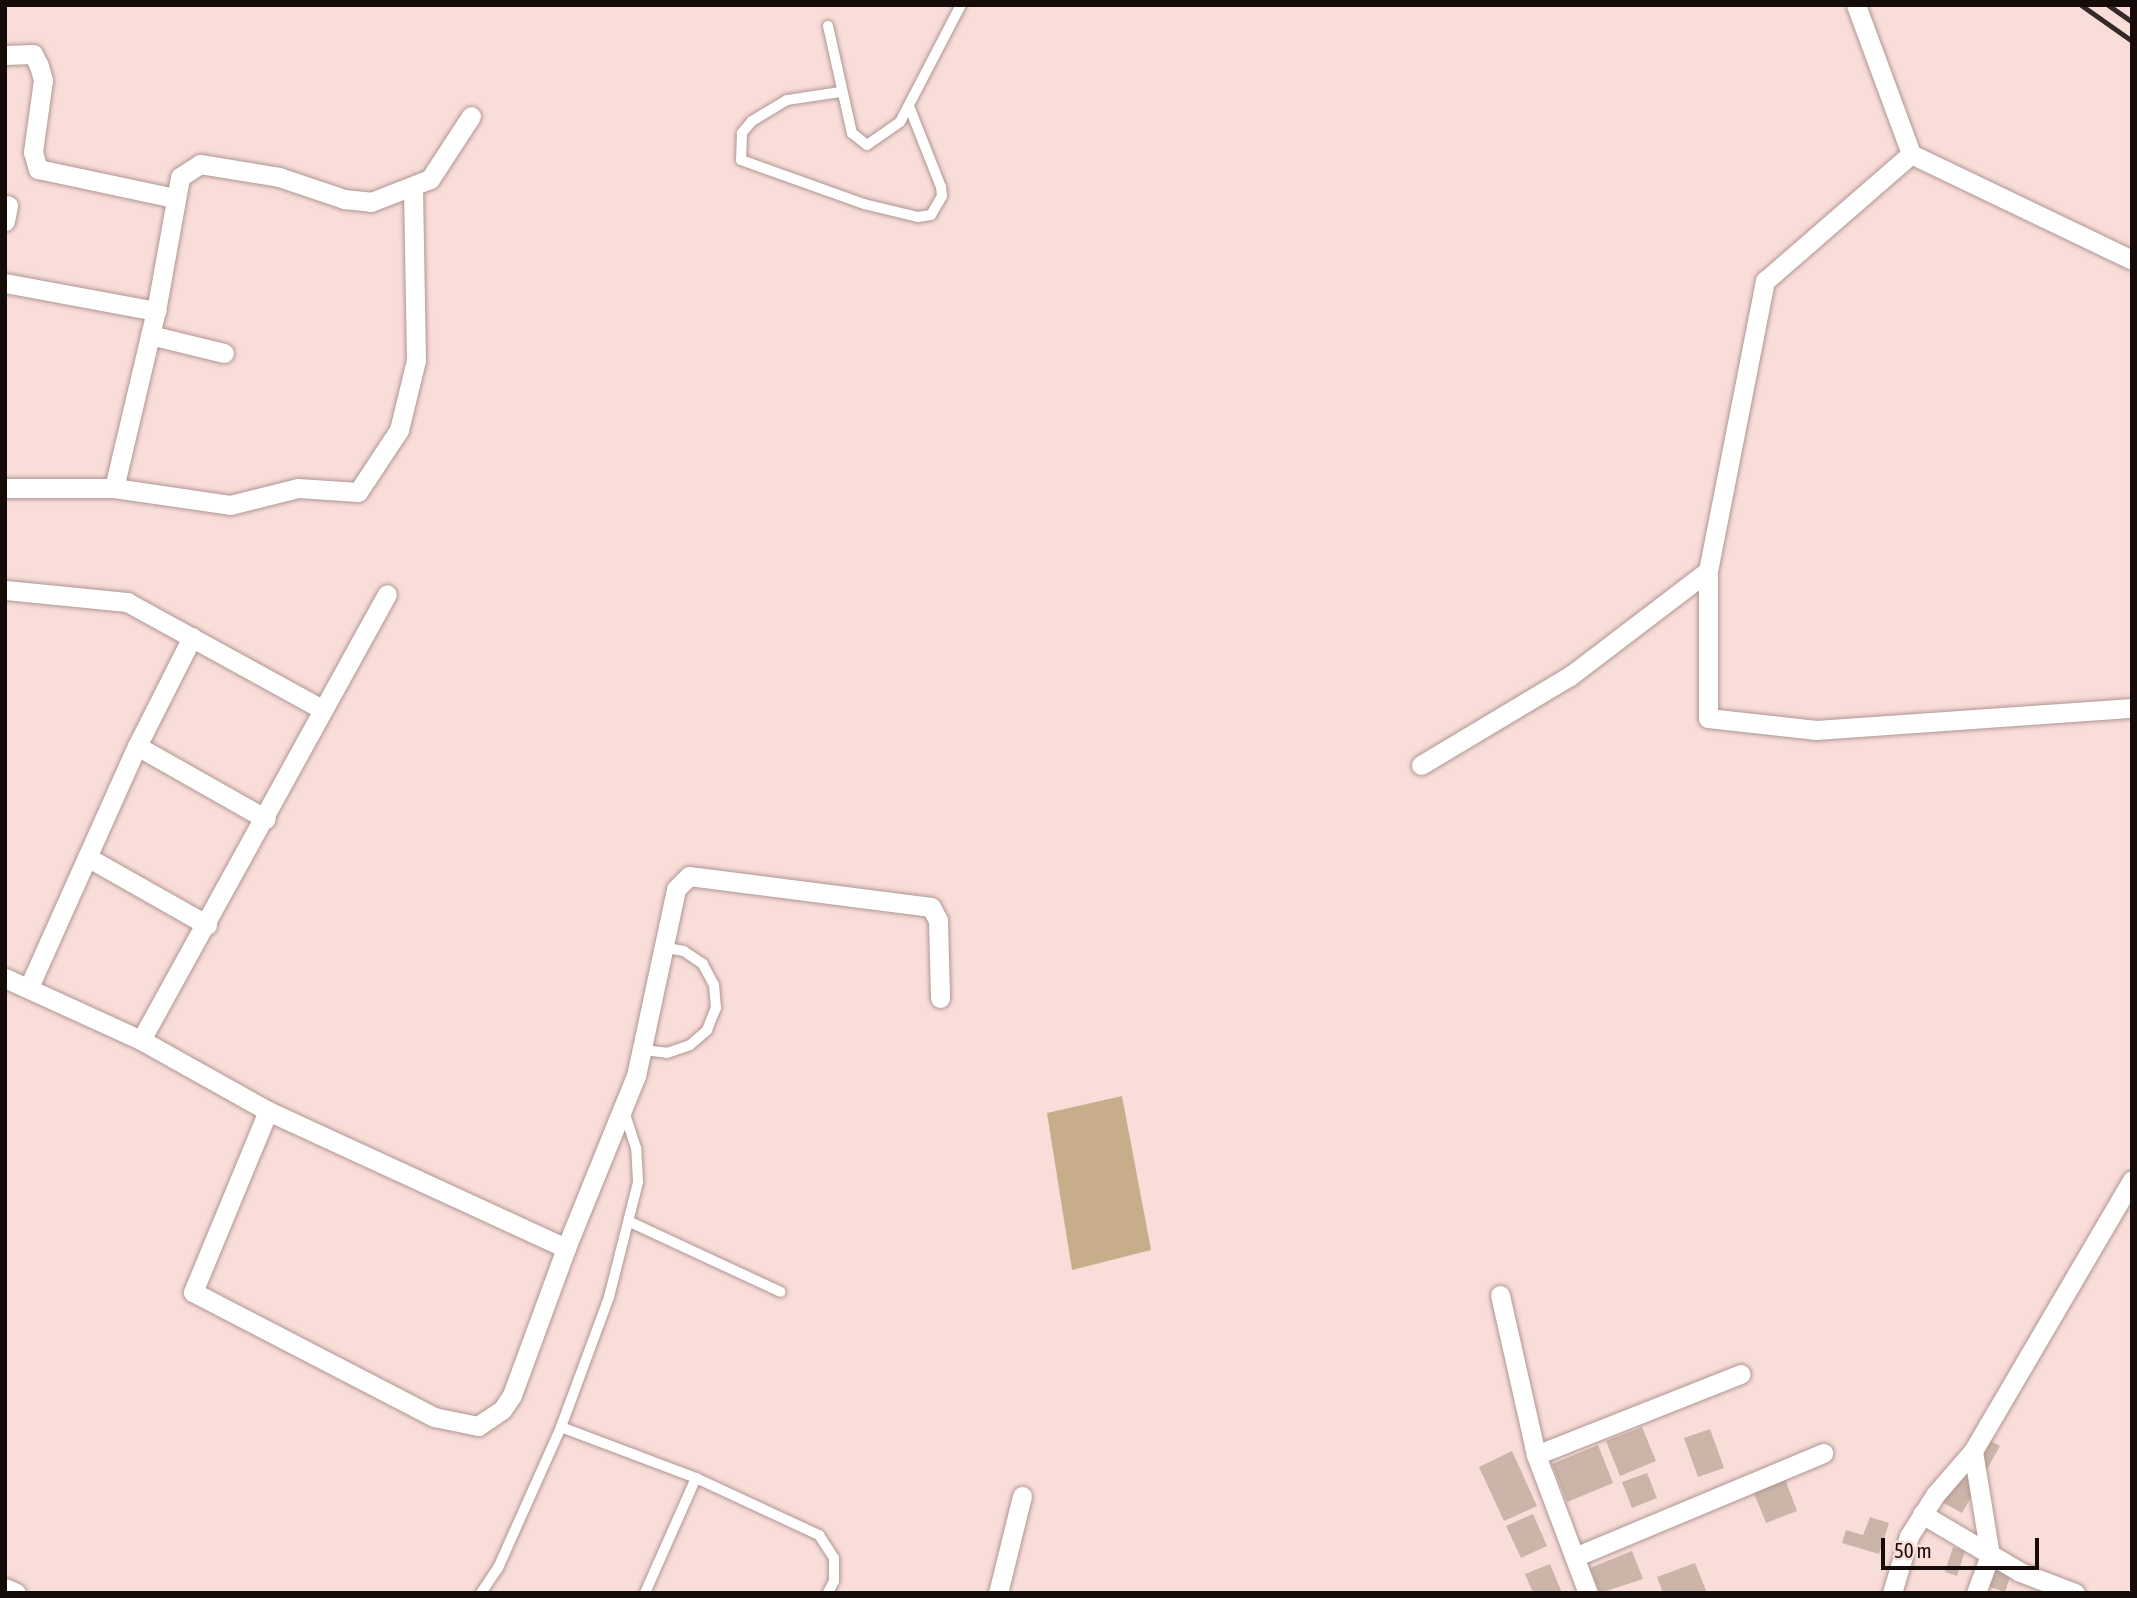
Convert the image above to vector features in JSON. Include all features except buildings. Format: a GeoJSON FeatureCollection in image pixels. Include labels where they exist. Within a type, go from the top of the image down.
{"type":"FeatureCollection","features":[{"type":"Feature","properties":{"kind":"street"},"geometry":{"type":"LineString","coordinates":[[1856,5],[1911,154],[2132,260]]}},
{"type":"Feature","properties":{"kind":"street"},"geometry":{"type":"LineString","coordinates":[[5,55],[33,54],[39,65],[43,80],[33,152],[38,169],[175,198]]}},
{"type":"Feature","properties":{"kind":"street"},"geometry":{"type":"LineString","coordinates":[[114,488],[156,311],[180,177],[200,164],[279,177],[356,202],[413,189],[439,170],[471,116]]}},
{"type":"Feature","properties":{"kind":"street"},"geometry":{"type":"LineString","coordinates":[[1911,154],[1765,281],[1708,571],[1708,718],[1816,730],[2132,708]]}},
{"type":"Feature","properties":{"kind":"street"},"geometry":{"type":"LineString","coordinates":[[5,488],[114,488],[230,505],[298,488],[358,492],[399,430],[416,360],[413,189]]}},
{"type":"Feature","properties":{"kind":"street"},"geometry":{"type":"LineString","coordinates":[[5,283],[156,311]]}},
{"type":"Feature","properties":{"kind":"street"},"geometry":{"type":"LineString","coordinates":[[150,335],[224,354]]}},
{"type":"Feature","properties":{"kind":"street"},"geometry":{"type":"LineString","coordinates":[[1421,765],[1570,676],[1708,571]]}},
{"type":"Feature","properties":{"kind":"street"},"geometry":{"type":"LineString","coordinates":[[5,590],[105,597],[144,610],[321,709]]}},
{"type":"Feature","properties":{"kind":"street"},"geometry":{"type":"LineString","coordinates":[[141,1040],[266,818],[321,709],[387,594]]}},
{"type":"Feature","properties":{"kind":"street"},"geometry":{"type":"LineString","coordinates":[[29,987],[137,746],[192,637]]}},
{"type":"Feature","properties":{"kind":"street"},"geometry":{"type":"LineString","coordinates":[[137,746],[266,818]]}},
{"type":"Feature","properties":{"kind":"street"},"geometry":{"type":"LineString","coordinates":[[87,858],[206,925]]}},
{"type":"Feature","properties":{"kind":"street"},"geometry":{"type":"LineString","coordinates":[[268,1111],[193,1292],[434,1417],[478,1426],[502,1410],[512,1395],[566,1248],[623,1108],[644,1050],[661,947],[676,889],[689,876],[930,907],[938,920],[940,998]]}},
{"type":"Feature","properties":{"kind":"street"},"geometry":{"type":"LineString","coordinates":[[5,978],[141,1040],[268,1111],[566,1248]]}},
{"type":"Feature","properties":{"kind":"street"},"geometry":{"type":"LineString","coordinates":[[1892,1593],[1909,1536],[1922,1514],[1973,1451],[2132,1180]]}},
{"type":"Feature","properties":{"kind":"street"},"geometry":{"type":"LineString","coordinates":[[1500,1295],[1536,1455],[1577,1556],[1588,1593]]}},
{"type":"Feature","properties":{"kind":"street"},"geometry":{"type":"LineString","coordinates":[[1536,1455],[1741,1374]]}},
{"type":"Feature","properties":{"kind":"street"},"geometry":{"type":"LineString","coordinates":[[1973,1451],[1990,1555],[1976,1593]]}},
{"type":"Feature","properties":{"kind":"street"},"geometry":{"type":"LineString","coordinates":[[1577,1556],[1823,1453]]}},
{"type":"Feature","properties":{"kind":"street"},"geometry":{"type":"LineString","coordinates":[[998,1593],[1022,1496]]}},
{"type":"Feature","properties":{"kind":"street"},"geometry":{"type":"LineString","coordinates":[[1922,1514],[1990,1555],[2075,1593]]}},
{"type":"Feature","properties":{"kind":"street"},"geometry":{"type":"LineString","coordinates":[[5,1588],[16,1593]]}},
{"type":"Feature","properties":{"kind":"lane"},"geometry":{"type":"LineString","coordinates":[[828,26],[840,92],[852,133],[867,145],[900,122],[961,5]]}},
{"type":"Feature","properties":{"kind":"lane"},"geometry":{"type":"LineString","coordinates":[[840,92],[787,100],[752,121],[742,133],[741,160],[864,204],[918,217],[931,215],[942,196],[941,187],[909,106]]}},
{"type":"Feature","properties":{"kind":"lane"},"geometry":{"type":"LineString","coordinates":[[644,1050],[667,1053],[690,1045],[707,1030],[716,1008],[714,985],[703,964],[684,951],[661,947]]}},
{"type":"Feature","properties":{"kind":"lane"},"geometry":{"type":"LineString","coordinates":[[481,1593],[498,1568],[561,1427],[609,1297],[638,1182],[636,1148],[623,1108]]}},
{"type":"Feature","properties":{"kind":"lane"},"geometry":{"type":"LineString","coordinates":[[630,1222],[780,1292]]}},
{"type":"Feature","properties":{"kind":"lane"},"geometry":{"type":"LineString","coordinates":[[561,1427],[696,1478],[819,1535],[834,1558],[834,1581],[828,1593]]}},
{"type":"Feature","properties":{"kind":"lane"},"geometry":{"type":"LineString","coordinates":[[645,1593],[696,1478]]}},
{"type":"Feature","properties":{"kind":"shaded area"},"geometry":{"type":"Polygon","coordinates":[[[1122,1096],[1151,1250],[1072,1270],[1047,1113],[1122,1096]]]}},
{"type":"Feature","properties":{"kind":"railway"},"geometry":{"type":"LineString","coordinates":[[2081,5],[2132,41]]}},
{"type":"Feature","properties":{"kind":"railway"},"geometry":{"type":"LineString","coordinates":[[2108,5],[2132,22]]}}]}
